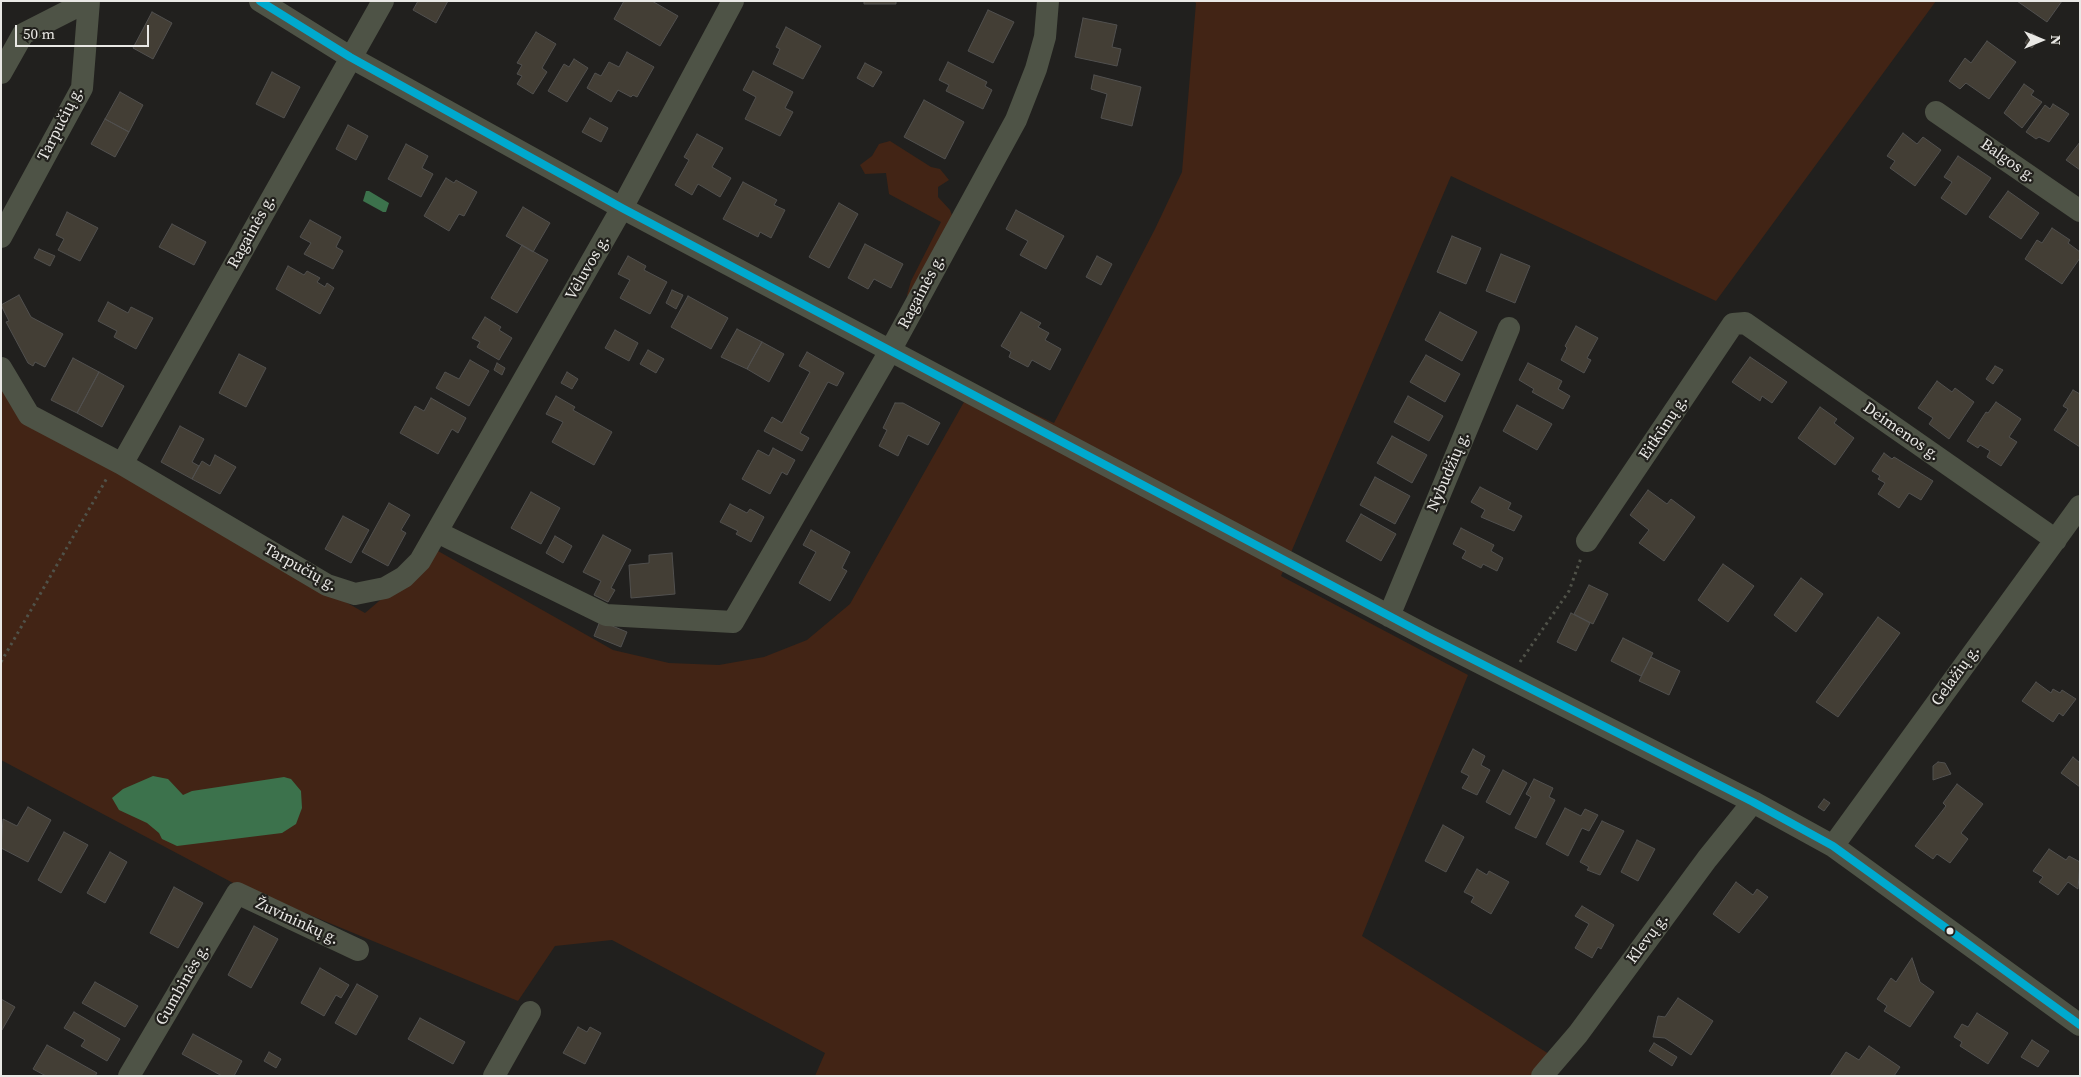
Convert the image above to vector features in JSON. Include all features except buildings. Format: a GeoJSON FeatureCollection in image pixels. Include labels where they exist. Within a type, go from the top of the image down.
{"type":"FeatureCollection","features":[{"type":"Feature","properties":{"kind":"street"},"geometry":{"type":"LineString","coordinates":[[1,73],[23,34],[88,1]]}},
{"type":"Feature","properties":{"kind":"street","name":"Tarpučių g."},"geometry":{"type":"LineString","coordinates":[[1,237],[82,88],[88,1]]}},
{"type":"Feature","properties":{"kind":"street"},"geometry":{"type":"LineString","coordinates":[[260,1],[350,57],[622,208],[1390,616],[1753,802],[1833,846],[2080,1025]]}},
{"type":"Feature","properties":{"kind":"street","name":"Ragainės g."},"geometry":{"type":"LineString","coordinates":[[122,464],[383,1]]}},
{"type":"Feature","properties":{"kind":"street","name":"Vėluvos g."},"geometry":{"type":"LineString","coordinates":[[437,532],[622,208],[733,1]]}},
{"type":"Feature","properties":{"kind":"street","name":"Ragainės g."},"geometry":{"type":"LineString","coordinates":[[437,532],[606,615],[733,622],[890,351],[1016,120],[1036,69],[1045,37],[1048,1]]}},
{"type":"Feature","properties":{"kind":"street","name":"Balgos g."},"geometry":{"type":"LineString","coordinates":[[1936,112],[2080,211]]}},
{"type":"Feature","properties":{"kind":"street","name":"Eitkūnų g."},"geometry":{"type":"LineString","coordinates":[[1588,541],[1733,324],[1746,324]]}},
{"type":"Feature","properties":{"kind":"street","name":"Deimenos g."},"geometry":{"type":"LineString","coordinates":[[1746,324],[2056,540]]}},
{"type":"Feature","properties":{"kind":"street","name":"Nybudžių g."},"geometry":{"type":"LineString","coordinates":[[1390,616],[1509,328]]}},
{"type":"Feature","properties":{"kind":"street","name":"Tarpučių g."},"geometry":{"type":"LineString","coordinates":[[1,368],[29,415],[122,464],[327,586],[355,594],[385,588],[404,577],[420,561],[437,532]]}},
{"type":"Feature","properties":{"kind":"street","name":"Gelažių g."},"geometry":{"type":"LineString","coordinates":[[1833,846],[2080,506]]}},
{"type":"Feature","properties":{"kind":"street","name":"Klevų g."},"geometry":{"type":"LineString","coordinates":[[1542,1076],[1578,1034],[1707,859],[1753,802]]}},
{"type":"Feature","properties":{"kind":"street","name":"Žuvininkų g."},"geometry":{"type":"LineString","coordinates":[[236,893],[358,950]]}},
{"type":"Feature","properties":{"kind":"street","name":"Gumbinės g."},"geometry":{"type":"LineString","coordinates":[[129,1076],[236,893]]}},
{"type":"Feature","properties":{"kind":"street"},"geometry":{"type":"LineString","coordinates":[[494,1076],[530,1012]]}},
{"type":"Feature","properties":{"kind":"path"},"geometry":{"type":"LineString","coordinates":[[1,662],[107,478],[122,464]]}},
{"type":"Feature","properties":{"kind":"path"},"geometry":{"type":"LineString","coordinates":[[1509,677],[1569,591],[1588,541]]}},
{"type":"Feature","properties":{"kind":"shaded area"},"geometry":{"type":"Polygon","coordinates":[[[1194,1],[1936,1],[1716,301],[1451,176],[1281,576],[1468,675],[1362,936],[1549,1054],[1531,1076],[815,1076],[825,1053],[612,940],[555,946],[518,1001],[235,884],[1,760],[1,382],[27,422],[365,613],[438,551],[613,650],[669,663],[719,665],[764,657],[807,640],[850,604],[973,386],[1054,423],[1155,229],[1182,172],[1196,3],[1194,1]]]}},
{"type":"Feature","properties":{"kind":"shaded area"},"geometry":{"type":"Polygon","coordinates":[[[890,141],[931,167],[940,169],[949,180],[938,187],[938,197],[950,210],[954,221],[911,303],[907,295],[911,281],[941,222],[889,194],[886,173],[865,174],[860,165],[872,156],[879,144],[890,141]]]}},
{"type":"Feature","properties":{"kind":"shaded area"},"geometry":{"type":"Polygon","coordinates":[[[366,191],[389,203],[386,212],[363,201],[366,191]]]}},
{"type":"Feature","properties":{"kind":"shaded area"},"geometry":{"type":"Polygon","coordinates":[[[153,776],[168,779],[183,795],[192,791],[284,777],[291,779],[301,791],[302,808],[296,824],[282,833],[177,846],[162,839],[159,833],[147,823],[119,810],[112,798],[123,789],[153,776]]]}},
{"type":"Feature","properties":{"kind":"transit line"},"geometry":{"type":"LineString","coordinates":[[260,1],[350,57],[622,208],[1429,637],[1753,802],[1833,846],[2080,1025]]}}]}
